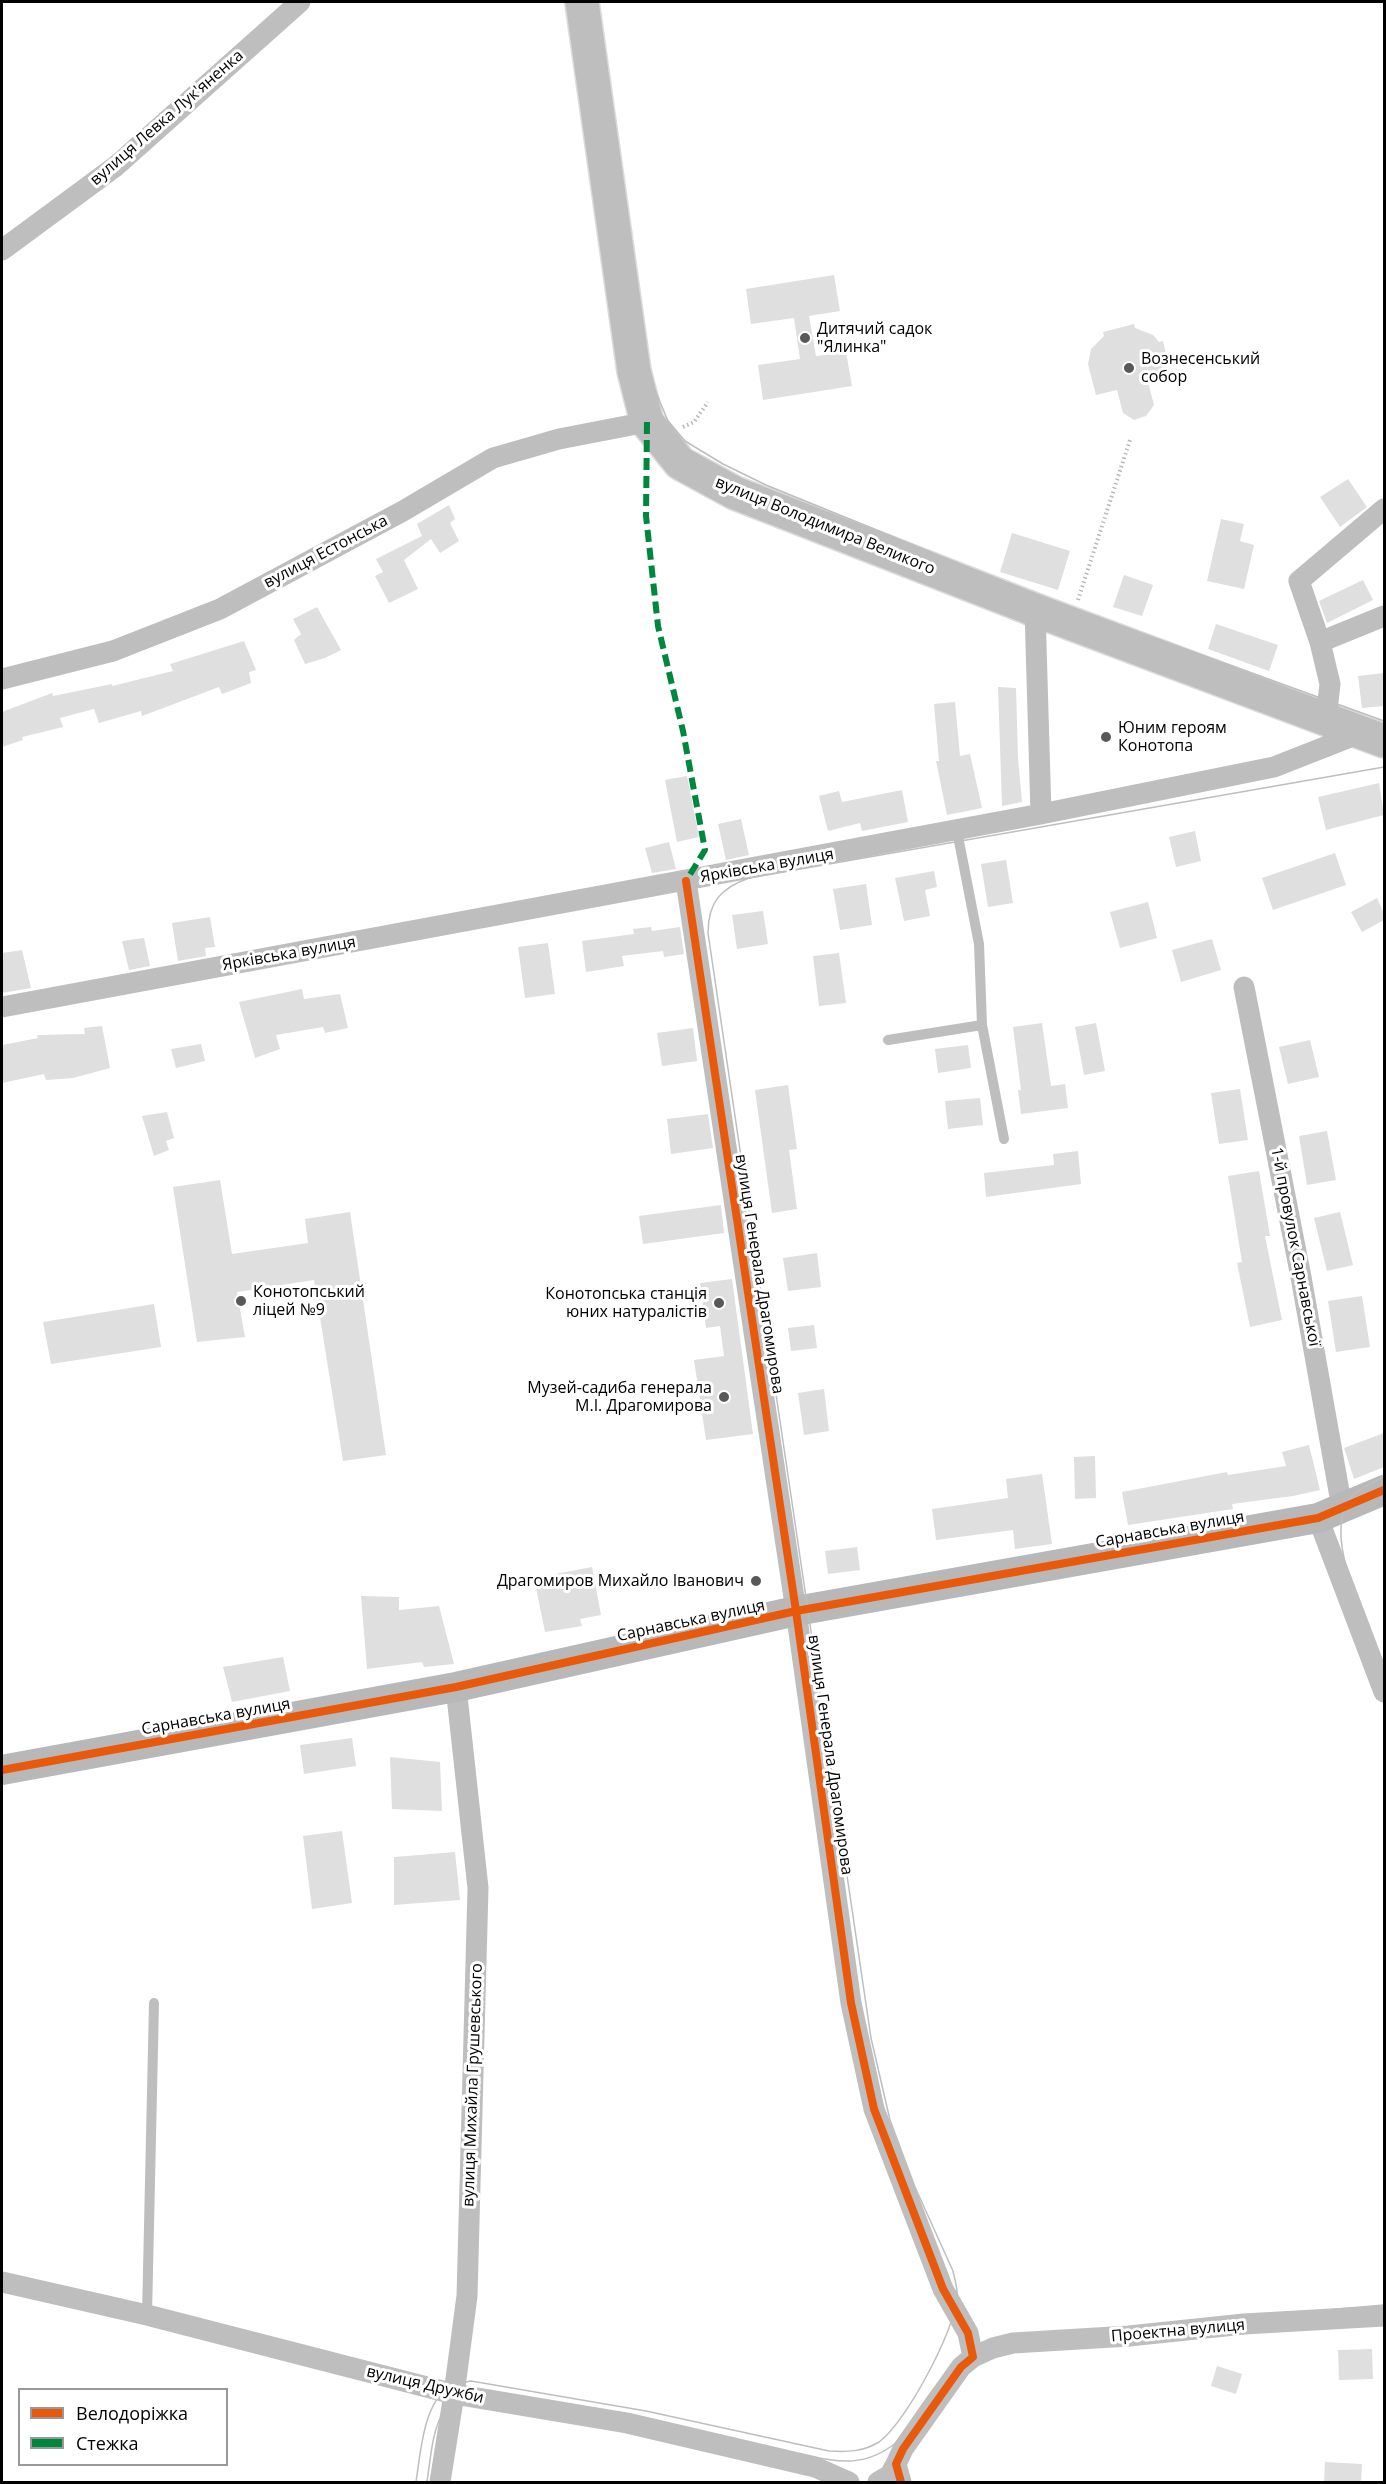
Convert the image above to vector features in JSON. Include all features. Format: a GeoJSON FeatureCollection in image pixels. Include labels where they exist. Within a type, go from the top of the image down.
{"type":"FeatureCollection","features":[{"type":"Feature","properties":{"kind":"main road","name":"вулиця Володимира Великого"},"geometry":{"type":"LineString","coordinates":[[582,2],[634,370],[654,430],[680,463],[735,493],[1071,624],[1326,719],[1377,734]]}},
{"type":"Feature","properties":{"kind":"street","name":"вулиця Левка Лук'яненка"},"geometry":{"type":"LineString","coordinates":[[2,250],[116,166],[300,2]]}},
{"type":"Feature","properties":{"kind":"street","name":"вулиця Естонська"},"geometry":{"type":"LineString","coordinates":[[2,679],[113,651],[220,609],[403,511],[493,458],[559,439],[654,430]]}},
{"type":"Feature","properties":{"kind":"street"},"geometry":{"type":"LineString","coordinates":[[1326,719],[1330,684],[1320,642],[1299,581],[1384,509]]}},
{"type":"Feature","properties":{"kind":"street"},"geometry":{"type":"LineString","coordinates":[[1035,610],[1041,814]]}},
{"type":"Feature","properties":{"kind":"street"},"geometry":{"type":"LineString","coordinates":[[1320,642],[1384,616]]}},
{"type":"Feature","properties":{"kind":"street","name":"Ярківська вулиця"},"geometry":{"type":"LineString","coordinates":[[2,1007],[957,831],[1274,767],[1377,734]]}},
{"type":"Feature","properties":{"kind":"street","name":"вулиця Генерала Драгомирова"},"geometry":{"type":"LineString","coordinates":[[686,881],[796,1611],[851,2002],[874,2109],[944,2289],[968,2333],[973,2357]]}},
{"type":"Feature","properties":{"kind":"street","name":"1-й провулок Сарнавської"},"geometry":{"type":"LineString","coordinates":[[1245,987],[1301,1277],[1330,1513],[1384,1692]]}},
{"type":"Feature","properties":{"kind":"street","name":"Сарнавська вулиця"},"geometry":{"type":"LineString","coordinates":[[2,1770],[456,1686],[796,1611],[1330,1513],[1384,1490]]}},
{"type":"Feature","properties":{"kind":"street","name":"вулиця Михайла Грушевського"},"geometry":{"type":"LineString","coordinates":[[440,2482],[467,2296],[478,1888],[456,1686]]}},
{"type":"Feature","properties":{"kind":"street","name":"вулиця Дружби"},"geometry":{"type":"LineString","coordinates":[[2,2282],[147,2315],[454,2394],[627,2423],[815,2467],[849,2482]]}},
{"type":"Feature","properties":{"kind":"street","name":"Проектна вулиця"},"geometry":{"type":"LineString","coordinates":[[973,2357],[993,2348],[1013,2343],[1130,2336],[1244,2324],[1384,2316]]}},
{"type":"Feature","properties":{"kind":"street"},"geometry":{"type":"LineString","coordinates":[[878,2482],[890,2475],[898,2474],[903,2449],[962,2367],[973,2357]]}},
{"type":"Feature","properties":{"kind":"lane"},"geometry":{"type":"LineString","coordinates":[[957,831],[979,944],[982,1025],[1004,1139]]}},
{"type":"Feature","properties":{"kind":"lane"},"geometry":{"type":"LineString","coordinates":[[888,1040],[982,1025]]}},
{"type":"Feature","properties":{"kind":"lane"},"geometry":{"type":"LineString","coordinates":[[147,2315],[154,2003]]}},
{"type":"Feature","properties":{"kind":"path"},"geometry":{"type":"LineString","coordinates":[[654,430],[694,422],[708,402]]}},
{"type":"Feature","properties":{"kind":"path"},"geometry":{"type":"LineString","coordinates":[[1071,624],[1130,440]]}},
{"type":"Feature","properties":{"kind":"building","name":"Дитячий садок \"Ялинка\""},"geometry":{"type":"Polygon","coordinates":[[[834,275],[840,311],[809,316],[816,356],[846,352],[852,386],[763,400],[758,365],[800,359],[794,318],[751,324],[746,289],[834,275]]]}},
{"type":"Feature","properties":{"kind":"building","name":"Вознесенський собор"},"geometry":{"type":"Polygon","coordinates":[[[1134,324],[1135,328],[1153,335],[1159,342],[1163,341],[1171,376],[1148,382],[1154,405],[1146,416],[1134,420],[1123,413],[1117,390],[1096,395],[1088,364],[1091,349],[1104,336],[1103,332],[1134,324]]]}},
{"type":"Feature","properties":{"kind":"building"},"geometry":{"type":"Polygon","coordinates":[[[1348,479],[1367,507],[1340,527],[1320,497],[1348,479]]]}},
{"type":"Feature","properties":{"kind":"building"},"geometry":{"type":"Polygon","coordinates":[[[449,505],[455,519],[450,523],[459,541],[440,553],[431,539],[404,560],[418,589],[389,603],[375,576],[383,572],[376,559],[422,536],[417,524],[449,505]]]}},
{"type":"Feature","properties":{"kind":"building"},"geometry":{"type":"Polygon","coordinates":[[[1221,519],[1244,524],[1240,541],[1254,545],[1244,589],[1207,581],[1221,519]]]}},
{"type":"Feature","properties":{"kind":"building"},"geometry":{"type":"Polygon","coordinates":[[[1012,533],[1070,551],[1058,590],[1000,572],[1012,533]]]}},
{"type":"Feature","properties":{"kind":"building"},"geometry":{"type":"Polygon","coordinates":[[[1124,575],[1153,585],[1142,616],[1113,607],[1124,575]]]}},
{"type":"Feature","properties":{"kind":"building"},"geometry":{"type":"Polygon","coordinates":[[[1363,580],[1373,600],[1327,623],[1319,601],[1363,580]]]}},
{"type":"Feature","properties":{"kind":"building"},"geometry":{"type":"Polygon","coordinates":[[[317,607],[341,650],[305,664],[294,640],[301,634],[293,619],[317,607]]]}},
{"type":"Feature","properties":{"kind":"building"},"geometry":{"type":"Polygon","coordinates":[[[1216,624],[1278,645],[1269,671],[1208,649],[1216,624]]]}},
{"type":"Feature","properties":{"kind":"building"},"geometry":{"type":"Polygon","coordinates":[[[244,641],[256,670],[249,672],[251,683],[222,694],[219,687],[142,716],[141,711],[99,723],[94,709],[60,718],[63,727],[22,737],[23,740],[2,747],[2,712],[52,693],[53,696],[112,684],[112,686],[173,671],[170,664],[244,641]]]}},
{"type":"Feature","properties":{"kind":"building"},"geometry":{"type":"Polygon","coordinates":[[[1384,673],[1384,706],[1362,708],[1358,676],[1384,673]]]}},
{"type":"Feature","properties":{"kind":"building"},"geometry":{"type":"Polygon","coordinates":[[[998,687],[1016,688],[1022,802],[1002,806],[998,687]]]}},
{"type":"Feature","properties":{"kind":"building"},"geometry":{"type":"Polygon","coordinates":[[[955,702],[960,756],[970,754],[982,808],[947,815],[936,761],[939,761],[934,704],[955,702]]]}},
{"type":"Feature","properties":{"kind":"building"},"geometry":{"type":"Polygon","coordinates":[[[687,776],[699,837],[677,842],[665,780],[687,776]]]}},
{"type":"Feature","properties":{"kind":"building"},"geometry":{"type":"Polygon","coordinates":[[[1379,783],[1384,815],[1326,830],[1318,797],[1379,783]]]}},
{"type":"Feature","properties":{"kind":"building"},"geometry":{"type":"Polygon","coordinates":[[[902,790],[908,822],[862,831],[860,823],[828,831],[819,796],[839,791],[842,802],[902,790]]]}},
{"type":"Feature","properties":{"kind":"building"},"geometry":{"type":"Polygon","coordinates":[[[741,819],[749,855],[726,860],[718,824],[741,819]]]}},
{"type":"Feature","properties":{"kind":"building"},"geometry":{"type":"Polygon","coordinates":[[[1195,831],[1201,861],[1176,867],[1169,837],[1195,831]]]}},
{"type":"Feature","properties":{"kind":"building"},"geometry":{"type":"Polygon","coordinates":[[[669,842],[676,869],[652,873],[645,848],[669,842]]]}},
{"type":"Feature","properties":{"kind":"building"},"geometry":{"type":"Polygon","coordinates":[[[1335,853],[1346,885],[1273,910],[1262,878],[1335,853]]]}},
{"type":"Feature","properties":{"kind":"building"},"geometry":{"type":"Polygon","coordinates":[[[1006,860],[1013,903],[988,907],[981,864],[1006,860]]]}},
{"type":"Feature","properties":{"kind":"building"},"geometry":{"type":"Polygon","coordinates":[[[934,871],[937,887],[925,890],[930,916],[904,921],[895,878],[934,871]]]}},
{"type":"Feature","properties":{"kind":"building"},"geometry":{"type":"Polygon","coordinates":[[[866,884],[872,925],[840,930],[833,889],[866,884]]]}},
{"type":"Feature","properties":{"kind":"building"},"geometry":{"type":"Polygon","coordinates":[[[1377,898],[1384,914],[1384,920],[1362,932],[1351,912],[1377,898]]]}},
{"type":"Feature","properties":{"kind":"building"},"geometry":{"type":"Polygon","coordinates":[[[1148,902],[1157,938],[1120,948],[1110,912],[1148,902]]]}},
{"type":"Feature","properties":{"kind":"building"},"geometry":{"type":"Polygon","coordinates":[[[763,911],[768,944],[737,949],[732,915],[763,911]]]}},
{"type":"Feature","properties":{"kind":"building"},"geometry":{"type":"Polygon","coordinates":[[[210,917],[215,947],[205,948],[206,956],[178,961],[172,923],[210,917]]]}},
{"type":"Feature","properties":{"kind":"building"},"geometry":{"type":"Polygon","coordinates":[[[651,927],[652,931],[680,927],[684,954],[664,957],[663,951],[622,956],[624,966],[586,972],[582,941],[634,934],[633,929],[651,927]]]}},
{"type":"Feature","properties":{"kind":"building"},"geometry":{"type":"Polygon","coordinates":[[[144,938],[150,966],[129,970],[122,941],[144,938]]]}},
{"type":"Feature","properties":{"kind":"building"},"geometry":{"type":"Polygon","coordinates":[[[1212,939],[1221,970],[1181,982],[1172,950],[1212,939]]]}},
{"type":"Feature","properties":{"kind":"building"},"geometry":{"type":"Polygon","coordinates":[[[548,943],[555,994],[525,998],[518,947],[548,943]]]}},
{"type":"Feature","properties":{"kind":"building"},"geometry":{"type":"Polygon","coordinates":[[[22,950],[31,988],[2,993],[2,953],[22,950]]]}},
{"type":"Feature","properties":{"kind":"building"},"geometry":{"type":"Polygon","coordinates":[[[839,953],[846,1003],[819,1006],[813,956],[839,953]]]}},
{"type":"Feature","properties":{"kind":"building"},"geometry":{"type":"Polygon","coordinates":[[[302,989],[304,999],[340,994],[348,1028],[325,1033],[323,1027],[276,1035],[280,1049],[255,1058],[239,1002],[302,989]]]}},
{"type":"Feature","properties":{"kind":"building"},"geometry":{"type":"Polygon","coordinates":[[[1042,1023],[1051,1086],[1065,1084],[1068,1108],[1021,1114],[1018,1090],[1021,1090],[1013,1027],[1042,1023]]]}},
{"type":"Feature","properties":{"kind":"building"},"geometry":{"type":"Polygon","coordinates":[[[1096,1023],[1105,1071],[1084,1075],[1075,1027],[1096,1023]]]}},
{"type":"Feature","properties":{"kind":"building"},"geometry":{"type":"Polygon","coordinates":[[[102,1026],[110,1068],[73,1078],[46,1080],[44,1074],[2,1083],[2,1045],[38,1038],[37,1035],[85,1034],[84,1028],[102,1026]]]}},
{"type":"Feature","properties":{"kind":"building"},"geometry":{"type":"Polygon","coordinates":[[[693,1028],[697,1061],[662,1066],[657,1033],[693,1028]]]}},
{"type":"Feature","properties":{"kind":"building"},"geometry":{"type":"Polygon","coordinates":[[[1310,1040],[1319,1077],[1288,1084],[1279,1047],[1310,1040]]]}},
{"type":"Feature","properties":{"kind":"building"},"geometry":{"type":"Polygon","coordinates":[[[201,1044],[205,1061],[176,1068],[171,1049],[201,1044]]]}},
{"type":"Feature","properties":{"kind":"building"},"geometry":{"type":"Polygon","coordinates":[[[968,1045],[971,1068],[938,1073],[935,1049],[968,1045]]]}},
{"type":"Feature","properties":{"kind":"building"},"geometry":{"type":"Polygon","coordinates":[[[788,1085],[797,1149],[789,1150],[797,1209],[772,1213],[755,1090],[788,1085]]]}},
{"type":"Feature","properties":{"kind":"building"},"geometry":{"type":"Polygon","coordinates":[[[1240,1089],[1248,1140],[1219,1144],[1211,1093],[1240,1089]]]}},
{"type":"Feature","properties":{"kind":"building"},"geometry":{"type":"Polygon","coordinates":[[[980,1098],[983,1125],[948,1129],[945,1101],[980,1098]]]}},
{"type":"Feature","properties":{"kind":"building"},"geometry":{"type":"Polygon","coordinates":[[[167,1112],[174,1138],[166,1141],[169,1150],[154,1156],[142,1116],[167,1112]]]}},
{"type":"Feature","properties":{"kind":"building"},"geometry":{"type":"Polygon","coordinates":[[[708,1114],[713,1148],[671,1154],[667,1119],[708,1114]]]}},
{"type":"Feature","properties":{"kind":"building"},"geometry":{"type":"Polygon","coordinates":[[[1327,1131],[1336,1180],[1307,1185],[1299,1136],[1327,1131]]]}},
{"type":"Feature","properties":{"kind":"building"},"geometry":{"type":"Polygon","coordinates":[[[1078,1151],[1081,1184],[986,1197],[984,1173],[1054,1165],[1053,1154],[1078,1151]]]}},
{"type":"Feature","properties":{"kind":"building"},"geometry":{"type":"Polygon","coordinates":[[[1259,1171],[1270,1236],[1265,1236],[1282,1320],[1250,1327],[1237,1263],[1242,1262],[1228,1176],[1259,1171]]]}},
{"type":"Feature","properties":{"kind":"building"},"geometry":{"type":"Polygon","coordinates":[[[220,1180],[232,1254],[308,1243],[305,1219],[350,1212],[386,1455],[343,1461],[314,1280],[237,1292],[245,1337],[197,1342],[173,1187],[220,1180]]]}},
{"type":"Feature","properties":{"kind":"building"},"geometry":{"type":"Polygon","coordinates":[[[721,1205],[724,1233],[643,1244],[639,1216],[721,1205]]]}},
{"type":"Feature","properties":{"kind":"building"},"geometry":{"type":"Polygon","coordinates":[[[1340,1212],[1353,1265],[1327,1271],[1314,1218],[1340,1212]]]}},
{"type":"Feature","properties":{"kind":"building"},"geometry":{"type":"Polygon","coordinates":[[[817,1253],[821,1287],[788,1291],[783,1258],[817,1253]]]}},
{"type":"Feature","properties":{"kind":"building","name":"Музей-садиба генерала М.І. Драгомирова"},"geometry":{"type":"Polygon","coordinates":[[[732,1279],[753,1434],[706,1440],[694,1360],[724,1356],[720,1326],[706,1328],[700,1283],[732,1279]]]}},
{"type":"Feature","properties":{"kind":"building"},"geometry":{"type":"Polygon","coordinates":[[[1362,1296],[1370,1347],[1336,1352],[1328,1301],[1362,1296]]]}},
{"type":"Feature","properties":{"kind":"building"},"geometry":{"type":"Polygon","coordinates":[[[154,1304],[161,1347],[51,1364],[43,1322],[154,1304]]]}},
{"type":"Feature","properties":{"kind":"building"},"geometry":{"type":"Polygon","coordinates":[[[814,1325],[817,1348],[791,1351],[788,1328],[814,1325]]]}},
{"type":"Feature","properties":{"kind":"building"},"geometry":{"type":"Polygon","coordinates":[[[824,1389],[829,1431],[804,1435],[798,1393],[824,1389]]]}},
{"type":"Feature","properties":{"kind":"building"},"geometry":{"type":"Polygon","coordinates":[[[1384,1433],[1384,1467],[1354,1479],[1344,1448],[1384,1433]]]}},
{"type":"Feature","properties":{"kind":"building"},"geometry":{"type":"Polygon","coordinates":[[[1309,1445],[1320,1490],[1232,1504],[1233,1509],[1128,1525],[1122,1492],[1227,1472],[1228,1475],[1286,1466],[1282,1452],[1309,1445]]]}},
{"type":"Feature","properties":{"kind":"building"},"geometry":{"type":"Polygon","coordinates":[[[1095,1456],[1096,1498],[1075,1499],[1074,1457],[1095,1456]]]}},
{"type":"Feature","properties":{"kind":"building"},"geometry":{"type":"Polygon","coordinates":[[[1042,1474],[1052,1544],[1015,1549],[1013,1530],[936,1540],[932,1509],[1008,1498],[1006,1479],[1042,1474]]]}},
{"type":"Feature","properties":{"kind":"building"},"geometry":{"type":"Polygon","coordinates":[[[857,1547],[860,1570],[828,1574],[825,1551],[857,1547]]]}},
{"type":"Feature","properties":{"kind":"building"},"geometry":{"type":"Polygon","coordinates":[[[592,1567],[601,1615],[580,1619],[582,1626],[545,1632],[534,1578],[592,1567]]]}},
{"type":"Feature","properties":{"kind":"building"},"geometry":{"type":"Polygon","coordinates":[[[361,1596],[399,1597],[399,1610],[439,1606],[454,1664],[424,1667],[422,1662],[367,1669],[361,1596]]]}},
{"type":"Feature","properties":{"kind":"building"},"geometry":{"type":"Polygon","coordinates":[[[283,1657],[290,1691],[232,1702],[223,1667],[283,1657]]]}},
{"type":"Feature","properties":{"kind":"building"},"geometry":{"type":"Polygon","coordinates":[[[352,1738],[356,1766],[304,1774],[300,1745],[352,1738]]]}},
{"type":"Feature","properties":{"kind":"building"},"geometry":{"type":"Polygon","coordinates":[[[390,1757],[440,1762],[442,1811],[392,1809],[390,1757]]]}},
{"type":"Feature","properties":{"kind":"building"},"geometry":{"type":"Polygon","coordinates":[[[342,1831],[352,1903],[312,1909],[303,1836],[342,1831]]]}},
{"type":"Feature","properties":{"kind":"building"},"geometry":{"type":"Polygon","coordinates":[[[455,1852],[460,1900],[394,1905],[394,1857],[455,1852]]]}},
{"type":"Feature","properties":{"kind":"building"},"geometry":{"type":"Polygon","coordinates":[[[1372,2349],[1373,2379],[1339,2380],[1338,2350],[1372,2349]]]}},
{"type":"Feature","properties":{"kind":"building"},"geometry":{"type":"Polygon","coordinates":[[[1217,2366],[1242,2374],[1236,2394],[1211,2386],[1217,2366]]]}},
{"type":"Feature","properties":{"kind":"building"},"geometry":{"type":"Polygon","coordinates":[[[1325,2462],[1362,2464],[1361,2482],[1324,2482],[1325,2462]]]}},
{"type":"Feature","properties":{"kind":"tram line"},"geometry":{"type":"LineString","coordinates":[[597,2],[648,363],[655,390],[668,421],[685,441],[723,464],[766,485],[1031,593],[1384,721]]}},
{"type":"Feature","properties":{"kind":"tram line"},"geometry":{"type":"LineString","coordinates":[[416,2482],[421,2447],[431,2410],[437,2399],[447,2389],[456,2384],[471,2381],[646,2411],[829,2451],[867,2448],[879,2442],[890,2432],[915,2397],[948,2331],[957,2298],[953,2271],[915,2187],[890,2120],[871,2038],[708,933],[710,913],[714,905],[731,886],[749,878],[1384,767]]}},
{"type":"Feature","properties":{"kind":"tram line"},"geometry":{"type":"LineString","coordinates":[[1384,1477],[1364,1487],[1350,1498],[1342,1520],[1341,1540],[1351,1584],[1384,1665]]}},
{"type":"Feature","properties":{"kind":"tram line"},"geometry":{"type":"LineString","coordinates":[[804,2455],[829,2460],[852,2461],[874,2456],[886,2450],[897,2442],[929,2395],[952,2368],[965,2356],[999,2338],[1384,2305]]}},
{"type":"Feature","properties":{"kind":"tram line"},"geometry":{"type":"LineString","coordinates":[[427,2482],[436,2430],[441,2416],[449,2405],[461,2397],[477,2393],[498,2394]]}},
{"type":"Feature","properties":{"kind":"marked path"},"geometry":{"type":"LineString","coordinates":[[647,422],[646,516],[658,626],[683,731],[705,850],[686,881]]}},
{"type":"Feature","properties":{"kind":"cycle path"},"geometry":{"type":"LineString","coordinates":[[686,881],[796,1611],[851,2003],[874,2109],[943,2289],[968,2333],[973,2357],[961,2367],[903,2449],[896,2464],[901,2482]]}},
{"type":"Feature","properties":{"kind":"cycle path"},"geometry":{"type":"LineString","coordinates":[[2,1770],[456,1687],[796,1611],[1318,1518],[1384,1490]]}},
{"type":"Feature","properties":{"kind":"place","name":"Дитячий садок \"Ялинка\""},"geometry":{"type":"Point","coordinates":[805,338]}},
{"type":"Feature","properties":{"kind":"place","name":"Вознесенський собор"},"geometry":{"type":"Point","coordinates":[1129,368]}},
{"type":"Feature","properties":{"kind":"place","name":"Юним героям Конотопа"},"geometry":{"type":"Point","coordinates":[1106,737]}},
{"type":"Feature","properties":{"kind":"place","name":"Конотопський ліцей №9"},"geometry":{"type":"Point","coordinates":[241,1301]}},
{"type":"Feature","properties":{"kind":"place","name":"Конотопська станція юних натуралістів"},"geometry":{"type":"Point","coordinates":[719,1303]}},
{"type":"Feature","properties":{"kind":"place","name":"Музей-садиба генерала М.І. Драгомирова"},"geometry":{"type":"Point","coordinates":[724,1397]}},
{"type":"Feature","properties":{"kind":"place","name":"Драгомиров Михайло Іванович"},"geometry":{"type":"Point","coordinates":[756,1581]}}]}
